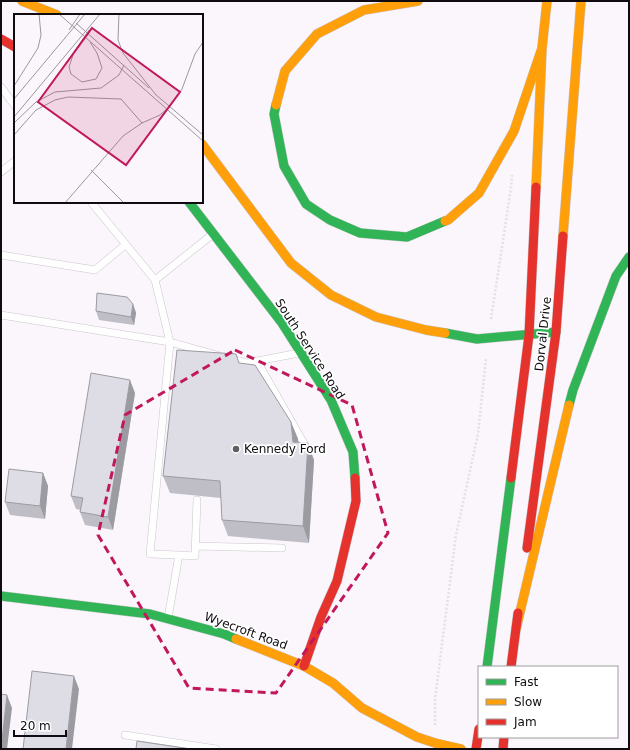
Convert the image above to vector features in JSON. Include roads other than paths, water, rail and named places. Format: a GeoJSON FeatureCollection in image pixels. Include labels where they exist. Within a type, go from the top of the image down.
{"type":"FeatureCollection","features":[{"type":"Feature","properties":{"kind":"main road"},"geometry":{"type":"LineString","coordinates":[[22,1],[54,14]]}},
{"type":"Feature","properties":{"kind":"main road"},"geometry":{"type":"LineString","coordinates":[[418,1],[364,10],[317,34],[285,71],[274,114],[284,166],[306,204],[330,220],[360,233],[407,237],[448,220],[479,193],[514,131],[542,48]]}},
{"type":"Feature","properties":{"kind":"main road","name":"Dorval Drive"},"geometry":{"type":"LineString","coordinates":[[487,666],[529,335],[542,48],[547,1]]}},
{"type":"Feature","properties":{"kind":"main road","name":"Dorval Drive"},"geometry":{"type":"LineString","coordinates":[[511,666],[556,332],[581,1]]}},
{"type":"Feature","properties":{"kind":"main road"},"geometry":{"type":"LineString","coordinates":[[1,39],[14,46]]}},
{"type":"Feature","properties":{"kind":"main road"},"geometry":{"type":"LineString","coordinates":[[203,145],[291,263],[331,295],[376,317],[426,330],[477,339],[556,332]]}},
{"type":"Feature","properties":{"kind":"main road","name":"South Service Road"},"geometry":{"type":"LineString","coordinates":[[190,203],[282,323],[331,400],[353,452],[356,501],[337,580],[321,617],[304,666]]}},
{"type":"Feature","properties":{"kind":"main road"},"geometry":{"type":"LineString","coordinates":[[516,629],[573,390],[616,276],[629,257]]}},
{"type":"Feature","properties":{"kind":"main road","name":"Wyecroft Road"},"geometry":{"type":"LineString","coordinates":[[1,596],[150,614],[224,634],[304,666],[333,683],[362,708],[417,736],[435,743],[461,749]]}},
{"type":"Feature","properties":{"kind":"main road"},"geometry":{"type":"LineString","coordinates":[[476,749],[478,736]]}},
{"type":"Feature","properties":{"kind":"main road"},"geometry":{"type":"LineString","coordinates":[[503,749],[504,738]]}},
{"type":"Feature","properties":{"kind":"lane"},"geometry":{"type":"LineString","coordinates":[[1,86],[14,105]]}},
{"type":"Feature","properties":{"kind":"lane"},"geometry":{"type":"LineString","coordinates":[[1,172],[14,162]]}},
{"type":"Feature","properties":{"kind":"lane"},"geometry":{"type":"LineString","coordinates":[[92,203],[155,280],[170,342],[150,554],[195,556],[196,500]]}},
{"type":"Feature","properties":{"kind":"lane"},"geometry":{"type":"LineString","coordinates":[[155,280],[213,234]]}},
{"type":"Feature","properties":{"kind":"lane"},"geometry":{"type":"LineString","coordinates":[[1,255],[95,270],[125,245]]}},
{"type":"Feature","properties":{"kind":"lane"},"geometry":{"type":"LineString","coordinates":[[1,315],[170,342],[247,363],[301,353]]}},
{"type":"Feature","properties":{"kind":"lane"},"geometry":{"type":"LineString","coordinates":[[257,361],[306,447]]}},
{"type":"Feature","properties":{"kind":"lane"},"geometry":{"type":"LineString","coordinates":[[196,546],[282,548]]}},
{"type":"Feature","properties":{"kind":"lane"},"geometry":{"type":"LineString","coordinates":[[168,618],[179,555]]}},
{"type":"Feature","properties":{"kind":"lane"},"geometry":{"type":"LineString","coordinates":[[125,735],[216,749]]}},
{"type":"Feature","properties":{"kind":"place","name":"Kennedy Ford"},"geometry":{"type":"Point","coordinates":[236,449]}}]}
